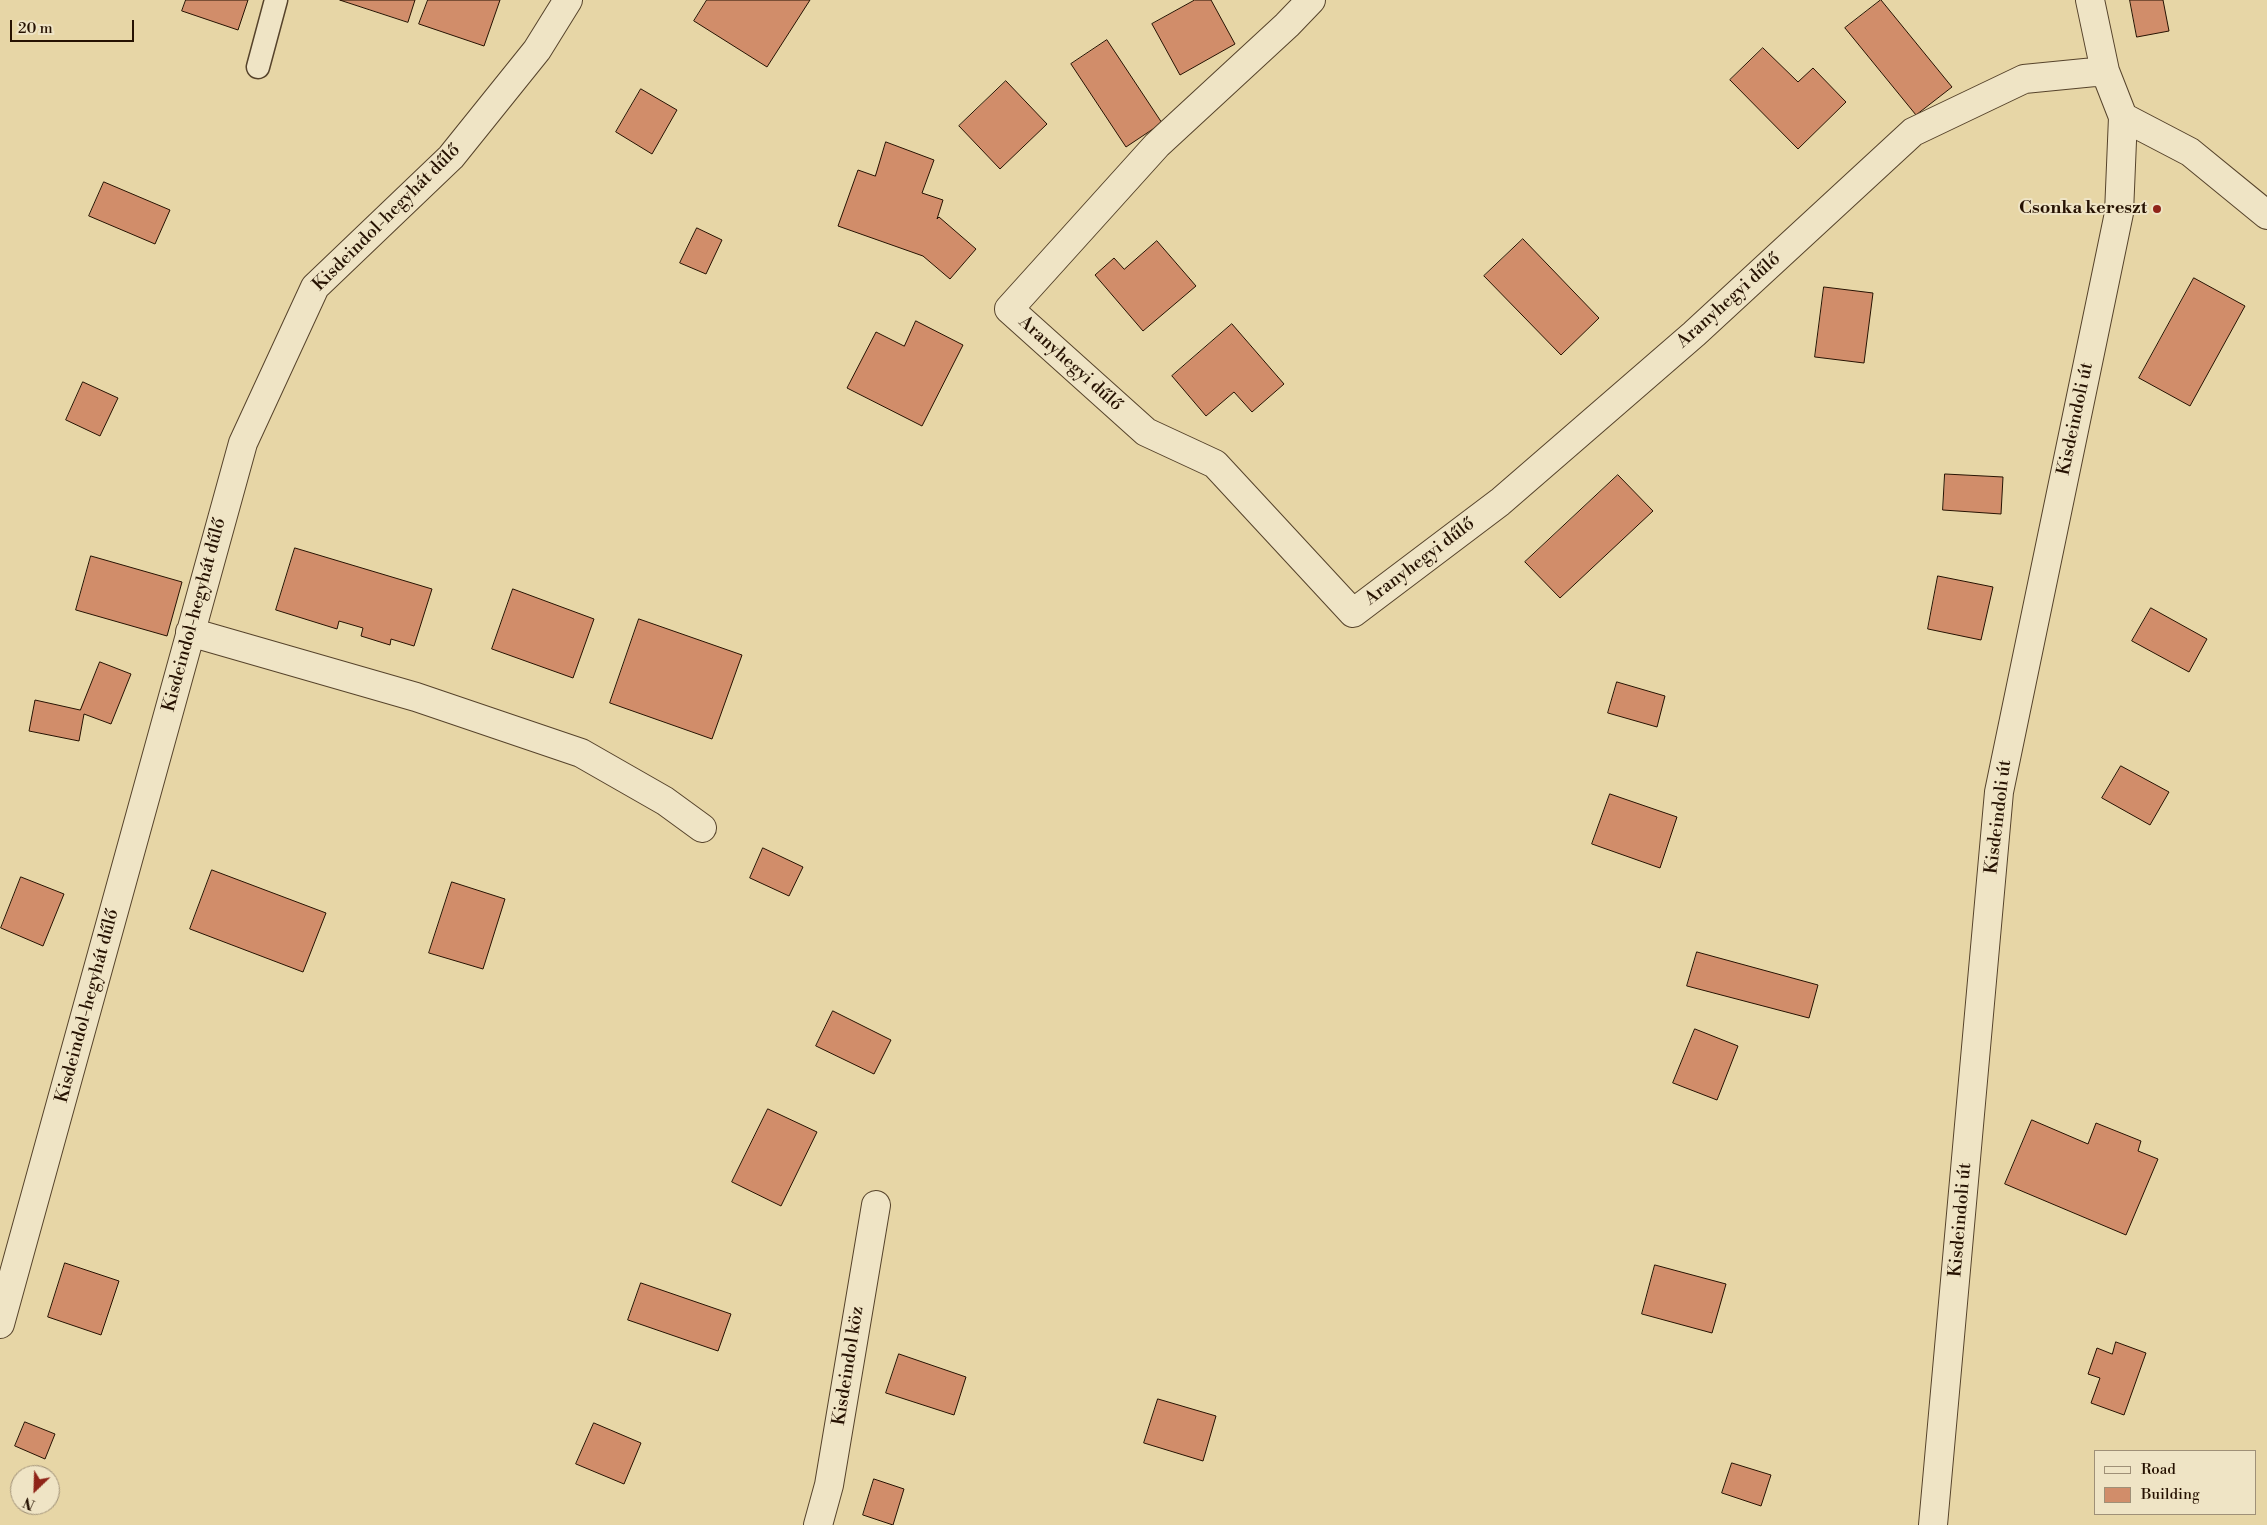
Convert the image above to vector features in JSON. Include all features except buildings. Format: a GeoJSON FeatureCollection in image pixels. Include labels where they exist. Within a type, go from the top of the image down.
{"type":"FeatureCollection","features":[{"type":"Feature","properties":{"kind":"street","name":"Kisdeindol-hegyhát dűlő"},"geometry":{"type":"LineString","coordinates":[[0,1324],[243,443],[315,287],[451,157],[537,50],[568,0]]}},
{"type":"Feature","properties":{"kind":"street","name":"Aranyhegyi dűlő"},"geometry":{"type":"LineString","coordinates":[[1311,0],[1287,25],[1156,145],[1009,309],[1146,432],[1215,464],[1353,613],[1500,502],[1694,334],[1912,132],[2024,79],[2105,71]]}},
{"type":"Feature","properties":{"kind":"street"},"geometry":{"type":"LineString","coordinates":[[2090,0],[2105,71],[2124,117],[2190,152],[2267,215]]}},
{"type":"Feature","properties":{"kind":"street","name":"Kisdeindoli út"},"geometry":{"type":"LineString","coordinates":[[1934,1525],[1999,792],[2120,213],[2124,117]]}},
{"type":"Feature","properties":{"kind":"street"},"geometry":{"type":"LineString","coordinates":[[190,632],[416,697],[581,753],[666,801],[702,828]]}},
{"type":"Feature","properties":{"kind":"street","name":"Kisdeindol köz"},"geometry":{"type":"LineString","coordinates":[[818,1525],[829,1485],[876,1205]]}},
{"type":"Feature","properties":{"kind":"lane"},"geometry":{"type":"LineString","coordinates":[[258,67],[276,0]]}},
{"type":"Feature","properties":{"kind":"place","name":"Csonka kereszt"},"geometry":{"type":"Point","coordinates":[2157,209]}}]}
